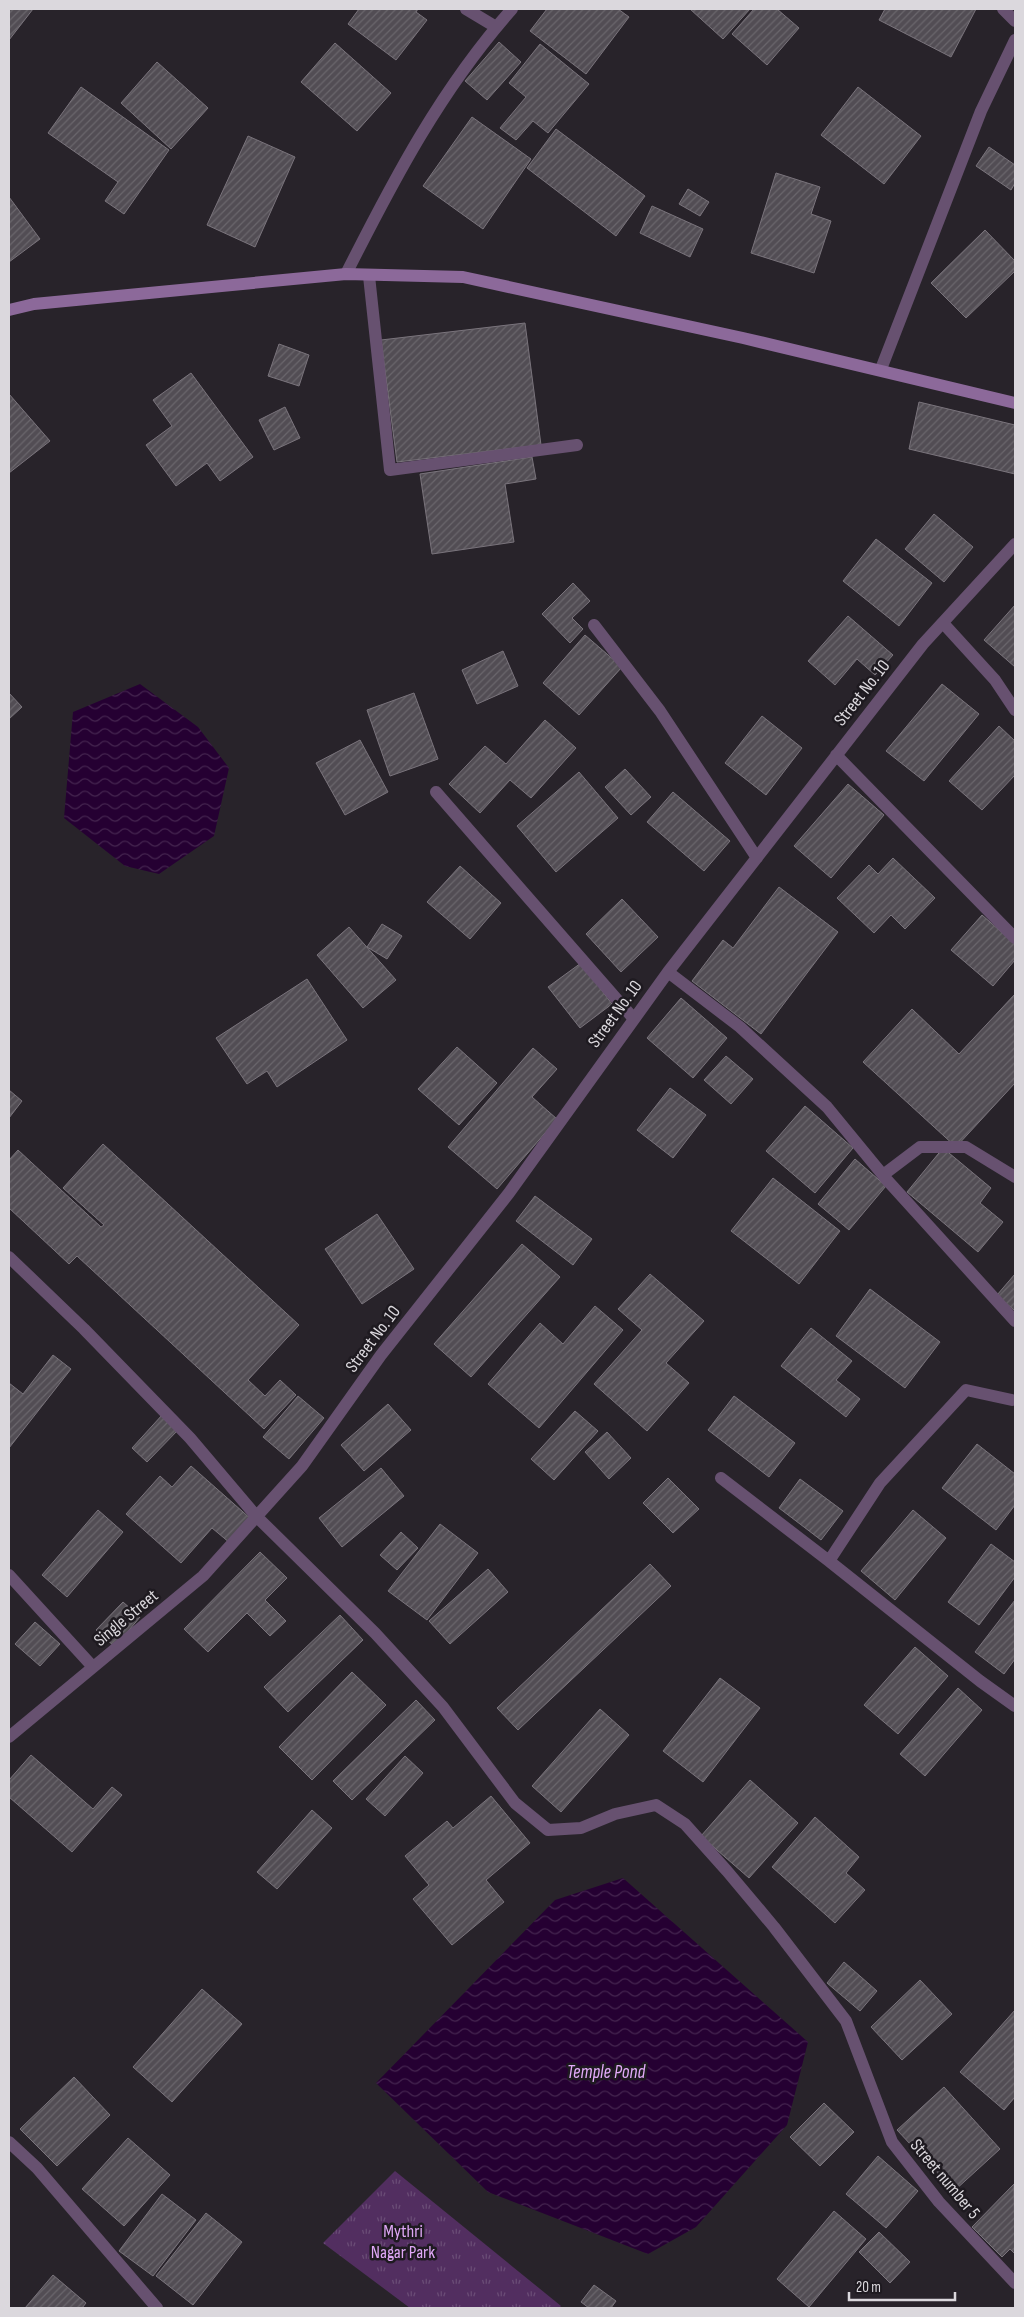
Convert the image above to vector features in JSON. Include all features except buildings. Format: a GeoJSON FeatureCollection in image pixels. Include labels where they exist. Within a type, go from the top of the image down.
{"type":"FeatureCollection","features":[{"type":"Feature","properties":{"kind":"street"},"geometry":{"type":"LineString","coordinates":[[466,9],[496,27]]}},
{"type":"Feature","properties":{"kind":"street"},"geometry":{"type":"LineString","coordinates":[[346,274],[389,189],[446,93],[512,9]]}},
{"type":"Feature","properties":{"kind":"street"},"geometry":{"type":"LineString","coordinates":[[1003,9],[1015,22]]}},
{"type":"Feature","properties":{"kind":"street"},"geometry":{"type":"LineString","coordinates":[[881,369],[981,111],[1015,40]]}},
{"type":"Feature","properties":{"kind":"street"},"geometry":{"type":"LineString","coordinates":[[9,310],[34,304],[346,274],[463,278],[881,369],[1015,403]]}},
{"type":"Feature","properties":{"kind":"street"},"geometry":{"type":"LineString","coordinates":[[369,276],[390,470],[577,446]]}},
{"type":"Feature","properties":{"kind":"street","name":"Street No. 10"},"geometry":{"type":"LineString","coordinates":[[257,1517],[302,1466],[381,1355],[509,1193],[668,972],[836,755],[923,644],[1015,544]]}},
{"type":"Feature","properties":{"kind":"street"},"geometry":{"type":"LineString","coordinates":[[943,623],[994,680],[1015,710]]}},
{"type":"Feature","properties":{"kind":"street"},"geometry":{"type":"LineString","coordinates":[[594,625],[660,711],[757,858]]}},
{"type":"Feature","properties":{"kind":"street"},"geometry":{"type":"LineString","coordinates":[[836,755],[1015,938]]}},
{"type":"Feature","properties":{"kind":"street"},"geometry":{"type":"LineString","coordinates":[[436,792],[634,1019]]}},
{"type":"Feature","properties":{"kind":"street"},"geometry":{"type":"LineString","coordinates":[[668,972],[740,1027],[827,1107],[883,1175],[1015,1321]]}},
{"type":"Feature","properties":{"kind":"street"},"geometry":{"type":"LineString","coordinates":[[883,1175],[920,1147],[966,1147],[1015,1177]]}},
{"type":"Feature","properties":{"kind":"street"},"geometry":{"type":"LineString","coordinates":[[9,1257],[84,1329],[190,1438],[257,1517]]}},
{"type":"Feature","properties":{"kind":"street"},"geometry":{"type":"LineString","coordinates":[[829,1561],[880,1484],[966,1390],[1014,1398]]}},
{"type":"Feature","properties":{"kind":"street"},"geometry":{"type":"LineString","coordinates":[[721,1478],[980,1681],[1015,1706]]}},
{"type":"Feature","properties":{"kind":"street","name":"Single Street"},"geometry":{"type":"LineString","coordinates":[[9,1737],[203,1576],[257,1517]]}},
{"type":"Feature","properties":{"kind":"street","name":"Street number 5"},"geometry":{"type":"LineString","coordinates":[[257,1517],[389,1648],[443,1707],[515,1803],[548,1830],[581,1828],[615,1814],[656,1805],[685,1824],[774,1927],[846,2020],[892,2142],[939,2202],[1015,2283]]}},
{"type":"Feature","properties":{"kind":"street"},"geometry":{"type":"LineString","coordinates":[[9,1575],[94,1667]]}},
{"type":"Feature","properties":{"kind":"street"},"geometry":{"type":"LineString","coordinates":[[9,2142],[37,2168],[157,2308]]}},
{"type":"Feature","properties":{"kind":"green space","name":"Mythri Nagar Park"},"geometry":{"type":"Polygon","coordinates":[[[395,2171],[561,2306],[559,2308],[410,2308],[323,2243],[395,2171]]]}},
{"type":"Feature","properties":{"kind":"water"},"geometry":{"type":"Polygon","coordinates":[[[140,684],[198,727],[229,768],[214,836],[159,874],[125,866],[64,818],[73,712],[140,684]]]}},
{"type":"Feature","properties":{"kind":"water","name":"Temple Pond"},"geometry":{"type":"Polygon","coordinates":[[[623,1878],[808,2042],[787,2125],[696,2227],[648,2254],[488,2192],[376,2083],[555,1900],[623,1878]]]}}]}
